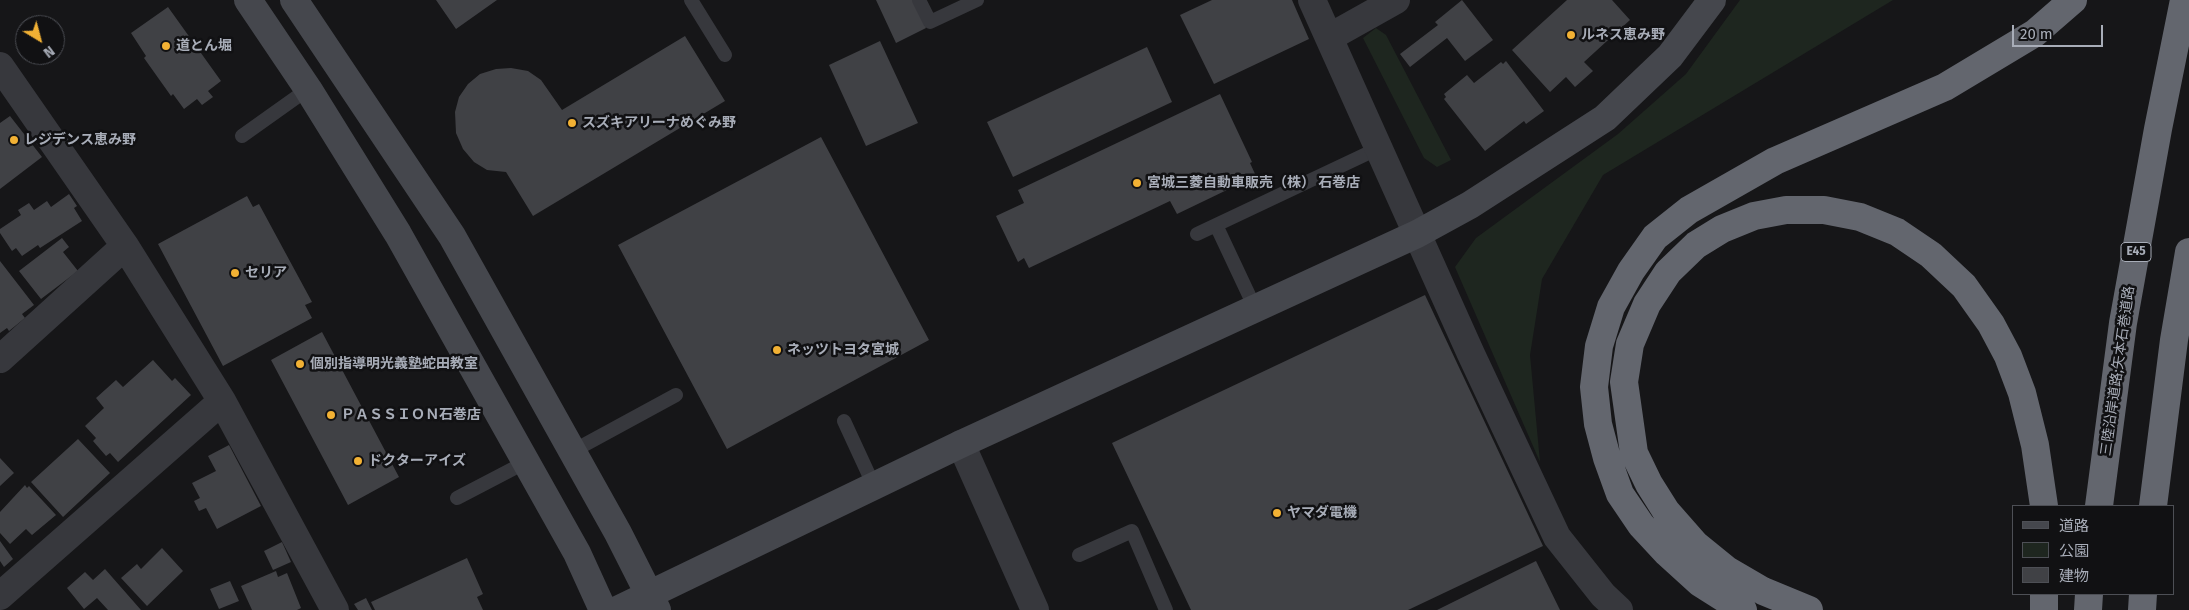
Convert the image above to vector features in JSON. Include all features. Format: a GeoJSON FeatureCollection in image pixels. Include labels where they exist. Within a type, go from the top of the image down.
{"type":"FeatureCollection","features":[{"type":"Feature","properties":{"kind":"highway"},"geometry":{"type":"LineString","coordinates":[[1742,610],[1700,583],[1666,553],[1641,525],[1620,494],[1607,458],[1598,424],[1594,387],[1599,346],[1611,307],[1631,271],[1656,237],[1689,210],[1775,162],[1946,87],[2035,33],[2073,0]]}},
{"type":"Feature","properties":{"kind":"highway","name":"三陸沿岸道路;矢本石巻道路"},"geometry":{"type":"LineString","coordinates":[[2098,505],[2123,323],[2158,129],[2184,0]]}},
{"type":"Feature","properties":{"kind":"highway"},"geometry":{"type":"LineString","coordinates":[[1809,610],[1763,591],[1734,574],[1695,544],[1666,511],[1649,484],[1634,452],[1624,382],[1630,344],[1647,304],[1668,272],[1696,245],[1722,229],[1762,215],[1786,210],[1824,210],[1860,217],[1897,232],[1931,255],[1964,286],[1991,324],[2008,356],[2022,393],[2035,445],[2044,505]]}},
{"type":"Feature","properties":{"kind":"highway"},"geometry":{"type":"LineString","coordinates":[[2153,505],[2174,340],[2189,252]]}},
{"type":"Feature","properties":{"kind":"highway"},"geometry":{"type":"LineString","coordinates":[[2044,595],[2044,610]]}},
{"type":"Feature","properties":{"kind":"highway"},"geometry":{"type":"LineString","coordinates":[[2088,610],[2089,595]]}},
{"type":"Feature","properties":{"kind":"highway"},"geometry":{"type":"LineString","coordinates":[[2142,610],[2143,595]]}},
{"type":"Feature","properties":{"kind":"street"},"geometry":{"type":"LineString","coordinates":[[248,0],[308,89],[398,234],[577,553],[603,610]]}},
{"type":"Feature","properties":{"kind":"street"},"geometry":{"type":"LineString","coordinates":[[294,0],[452,236],[573,451],[654,602]]}},
{"type":"Feature","properties":{"kind":"street"},"geometry":{"type":"LineString","coordinates":[[1312,0],[1417,234],[1557,537],[1604,595],[1619,610]]}},
{"type":"Feature","properties":{"kind":"street"},"geometry":{"type":"LineString","coordinates":[[1330,37],[1396,0]]}},
{"type":"Feature","properties":{"kind":"street"},"geometry":{"type":"LineString","coordinates":[[617,610],[654,602],[874,486],[961,444],[1417,234],[1503,185],[1605,118],[1670,56],[1712,0]]}},
{"type":"Feature","properties":{"kind":"street"},"geometry":{"type":"LineString","coordinates":[[1,70],[125,246],[222,401],[335,610]]}},
{"type":"Feature","properties":{"kind":"street"},"geometry":{"type":"LineString","coordinates":[[0,359],[125,246]]}},
{"type":"Feature","properties":{"kind":"street"},"geometry":{"type":"LineString","coordinates":[[0,596],[222,401]]}},
{"type":"Feature","properties":{"kind":"street"},"geometry":{"type":"LineString","coordinates":[[961,444],[1035,610]]}},
{"type":"Feature","properties":{"kind":"lane"},"geometry":{"type":"LineString","coordinates":[[690,0],[725,55]]}},
{"type":"Feature","properties":{"kind":"lane"},"geometry":{"type":"LineString","coordinates":[[919,0],[930,22],[976,0]]}},
{"type":"Feature","properties":{"kind":"lane"},"geometry":{"type":"LineString","coordinates":[[242,136],[308,89]]}},
{"type":"Feature","properties":{"kind":"lane"},"geometry":{"type":"LineString","coordinates":[[1198,234],[1379,148]]}},
{"type":"Feature","properties":{"kind":"lane"},"geometry":{"type":"LineString","coordinates":[[1216,225],[1255,308]]}},
{"type":"Feature","properties":{"kind":"lane"},"geometry":{"type":"LineString","coordinates":[[573,451],[676,395]]}},
{"type":"Feature","properties":{"kind":"lane"},"geometry":{"type":"LineString","coordinates":[[844,421],[874,486]]}},
{"type":"Feature","properties":{"kind":"lane"},"geometry":{"type":"LineString","coordinates":[[457,498],[526,462]]}},
{"type":"Feature","properties":{"kind":"lane"},"geometry":{"type":"LineString","coordinates":[[1079,555],[1132,532],[1166,610]]}},
{"type":"Feature","properties":{"kind":"green space"},"geometry":{"type":"Polygon","coordinates":[[[1740,0],[1893,0],[1603,175],[1542,279],[1530,355],[1540,462],[1455,267],[1476,238],[1618,134],[1686,74],[1740,0]]]}},
{"type":"Feature","properties":{"kind":"green space"},"geometry":{"type":"Polygon","coordinates":[[[1376,28],[1386,35],[1451,160],[1437,167],[1424,158],[1363,38],[1376,28]]]}},
{"type":"Feature","properties":{"kind":"building"},"geometry":{"type":"Polygon","coordinates":[[[436,0],[497,0],[456,29],[436,0]]]}},
{"type":"Feature","properties":{"kind":"building"},"geometry":{"type":"Polygon","coordinates":[[[876,0],[913,0],[926,28],[896,43],[876,0]]]}},
{"type":"Feature","properties":{"kind":"building"},"geometry":{"type":"Polygon","coordinates":[[[1212,0],[1292,0],[1309,39],[1214,84],[1180,15],[1212,0]]]}},
{"type":"Feature","properties":{"kind":"building"},"geometry":{"type":"Polygon","coordinates":[[[1462,0],[1493,40],[1465,61],[1447,38],[1410,67],[1400,54],[1438,25],[1435,22],[1462,0]]]}},
{"type":"Feature","properties":{"kind":"building","name":"ルネス恵み野"},"geometry":{"type":"Polygon","coordinates":[[[1567,0],[1612,0],[1630,20],[1584,62],[1593,71],[1575,87],[1566,77],[1550,92],[1512,50],[1567,0]]]}},
{"type":"Feature","properties":{"kind":"building"},"geometry":{"type":"Polygon","coordinates":[[[168,7],[221,81],[208,91],[213,97],[202,105],[197,99],[184,109],[173,94],[171,96],[144,58],[146,56],[131,33],[168,7]]]}},
{"type":"Feature","properties":{"kind":"building","name":"スズキアリーナめぐみ野"},"geometry":{"type":"Polygon","coordinates":[[[685,36],[725,101],[533,216],[506,172],[487,170],[474,162],[463,149],[456,133],[455,112],[459,97],[468,84],[480,74],[496,69],[511,68],[528,71],[541,80],[562,110],[685,36]]]}},
{"type":"Feature","properties":{"kind":"building"},"geometry":{"type":"Polygon","coordinates":[[[880,41],[918,123],[866,146],[829,65],[880,41]]]}},
{"type":"Feature","properties":{"kind":"building"},"geometry":{"type":"Polygon","coordinates":[[[1147,47],[1172,102],[1013,177],[987,122],[1147,47]]]}},
{"type":"Feature","properties":{"kind":"building"},"geometry":{"type":"Polygon","coordinates":[[[1506,61],[1544,111],[1526,124],[1524,121],[1485,151],[1444,99],[1446,97],[1444,94],[1467,75],[1474,83],[1501,62],[1503,64],[1506,61]]]}},
{"type":"Feature","properties":{"kind":"building","name":"宮城三菱自動車販売（株） 石巻店"},"geometry":{"type":"Polygon","coordinates":[[[1220,94],[1252,162],[1250,163],[1256,176],[1177,214],[1170,201],[1029,268],[1024,258],[1018,262],[996,216],[1024,203],[1018,190],[1220,94]]]}},
{"type":"Feature","properties":{"kind":"building","name":"レジデンス恵み野"},"geometry":{"type":"Polygon","coordinates":[[[10,116],[42,157],[0,189],[0,123],[10,116]]]}},
{"type":"Feature","properties":{"kind":"building"},"geometry":{"type":"Polygon","coordinates":[[[821,137],[929,340],[727,449],[618,245],[821,137]]]}},
{"type":"Feature","properties":{"kind":"building"},"geometry":{"type":"Polygon","coordinates":[[[69,194],[77,206],[74,208],[82,221],[40,248],[38,245],[22,256],[16,248],[12,251],[0,233],[0,229],[21,215],[18,210],[29,203],[34,210],[47,201],[51,207],[69,194]]]}},
{"type":"Feature","properties":{"kind":"building","name":"セリア"},"geometry":{"type":"Polygon","coordinates":[[[247,196],[253,207],[259,204],[312,302],[305,305],[312,318],[223,366],[158,244],[247,196]]]}},
{"type":"Feature","properties":{"kind":"building"},"geometry":{"type":"Polygon","coordinates":[[[62,238],[69,247],[63,252],[78,271],[41,299],[19,271],[62,238]]]}},
{"type":"Feature","properties":{"kind":"building"},"geometry":{"type":"Polygon","coordinates":[[[0,261],[34,305],[22,314],[25,318],[9,331],[7,328],[0,333],[0,261]]]}},
{"type":"Feature","properties":{"kind":"building"},"geometry":{"type":"Polygon","coordinates":[[[1425,295],[1543,546],[1408,610],[1191,610],[1112,443],[1425,295]]]}},
{"type":"Feature","properties":{"kind":"building"},"geometry":{"type":"Polygon","coordinates":[[[322,332],[399,477],[348,505],[271,360],[322,332]]]}},
{"type":"Feature","properties":{"kind":"building"},"geometry":{"type":"Polygon","coordinates":[[[153,360],[172,381],[175,378],[191,395],[118,462],[110,453],[106,456],[93,441],[96,438],[85,426],[104,408],[96,398],[116,380],[123,387],[153,360]]]}},
{"type":"Feature","properties":{"kind":"building"},"geometry":{"type":"Polygon","coordinates":[[[78,439],[110,473],[63,517],[31,482],[78,439]]]}},
{"type":"Feature","properties":{"kind":"building"},"geometry":{"type":"Polygon","coordinates":[[[229,445],[261,506],[217,529],[206,508],[199,511],[194,501],[200,498],[192,483],[216,471],[208,456],[229,445]]]}},
{"type":"Feature","properties":{"kind":"building"},"geometry":{"type":"Polygon","coordinates":[[[0,458],[14,473],[0,486],[0,458]]]}},
{"type":"Feature","properties":{"kind":"building"},"geometry":{"type":"Polygon","coordinates":[[[25,485],[27,488],[29,486],[56,515],[32,535],[26,529],[10,544],[0,533],[0,512],[25,485]]]}},
{"type":"Feature","properties":{"kind":"building"},"geometry":{"type":"Polygon","coordinates":[[[0,541],[13,559],[4,567],[0,561],[0,541]]]}},
{"type":"Feature","properties":{"kind":"building"},"geometry":{"type":"Polygon","coordinates":[[[282,542],[291,562],[273,570],[264,551],[282,542]]]}},
{"type":"Feature","properties":{"kind":"building"},"geometry":{"type":"Polygon","coordinates":[[[162,548],[183,571],[147,606],[121,578],[137,564],[141,569],[162,548]]]}},
{"type":"Feature","properties":{"kind":"building"},"geometry":{"type":"Polygon","coordinates":[[[467,558],[483,594],[477,597],[483,610],[375,610],[371,602],[467,558]]]}},
{"type":"Feature","properties":{"kind":"building"},"geometry":{"type":"Polygon","coordinates":[[[1536,561],[1560,610],[1437,610],[1536,561]]]}},
{"type":"Feature","properties":{"kind":"building"},"geometry":{"type":"Polygon","coordinates":[[[105,569],[141,610],[108,610],[97,598],[84,609],[67,588],[85,572],[93,580],[105,569]]]}},
{"type":"Feature","properties":{"kind":"building"},"geometry":{"type":"Polygon","coordinates":[[[276,571],[278,577],[287,573],[301,608],[297,610],[252,610],[241,586],[276,571]]]}},
{"type":"Feature","properties":{"kind":"building"},"geometry":{"type":"Polygon","coordinates":[[[230,581],[239,601],[219,609],[210,589],[230,581]]]}},
{"type":"Feature","properties":{"kind":"building"},"geometry":{"type":"Polygon","coordinates":[[[366,598],[372,610],[358,610],[354,604],[366,598]]]}},
{"type":"Feature","properties":{"kind":"place","name":"ルネス恵み野"},"geometry":{"type":"Point","coordinates":[1571,35]}},
{"type":"Feature","properties":{"kind":"place","name":"道とん堀"},"geometry":{"type":"Point","coordinates":[166,46]}},
{"type":"Feature","properties":{"kind":"place","name":"スズキアリーナめぐみ野"},"geometry":{"type":"Point","coordinates":[572,123]}},
{"type":"Feature","properties":{"kind":"place","name":"レジデンス恵み野"},"geometry":{"type":"Point","coordinates":[14,140]}},
{"type":"Feature","properties":{"kind":"place","name":"宮城三菱自動車販売（株） 石巻店"},"geometry":{"type":"Point","coordinates":[1137,183]}},
{"type":"Feature","properties":{"kind":"place","name":"セリア"},"geometry":{"type":"Point","coordinates":[235,273]}},
{"type":"Feature","properties":{"kind":"place","name":"ネッツトヨタ宮城"},"geometry":{"type":"Point","coordinates":[777,350]}},
{"type":"Feature","properties":{"kind":"place","name":"個別指導明光義塾蛇田教室"},"geometry":{"type":"Point","coordinates":[300,364]}},
{"type":"Feature","properties":{"kind":"place","name":"ＰＡＳＳＩＯＮ石巻店"},"geometry":{"type":"Point","coordinates":[331,415]}},
{"type":"Feature","properties":{"kind":"place","name":"ドクターアイズ"},"geometry":{"type":"Point","coordinates":[358,461]}},
{"type":"Feature","properties":{"kind":"place","name":"ヤマダ電機"},"geometry":{"type":"Point","coordinates":[1277,513]}}]}
